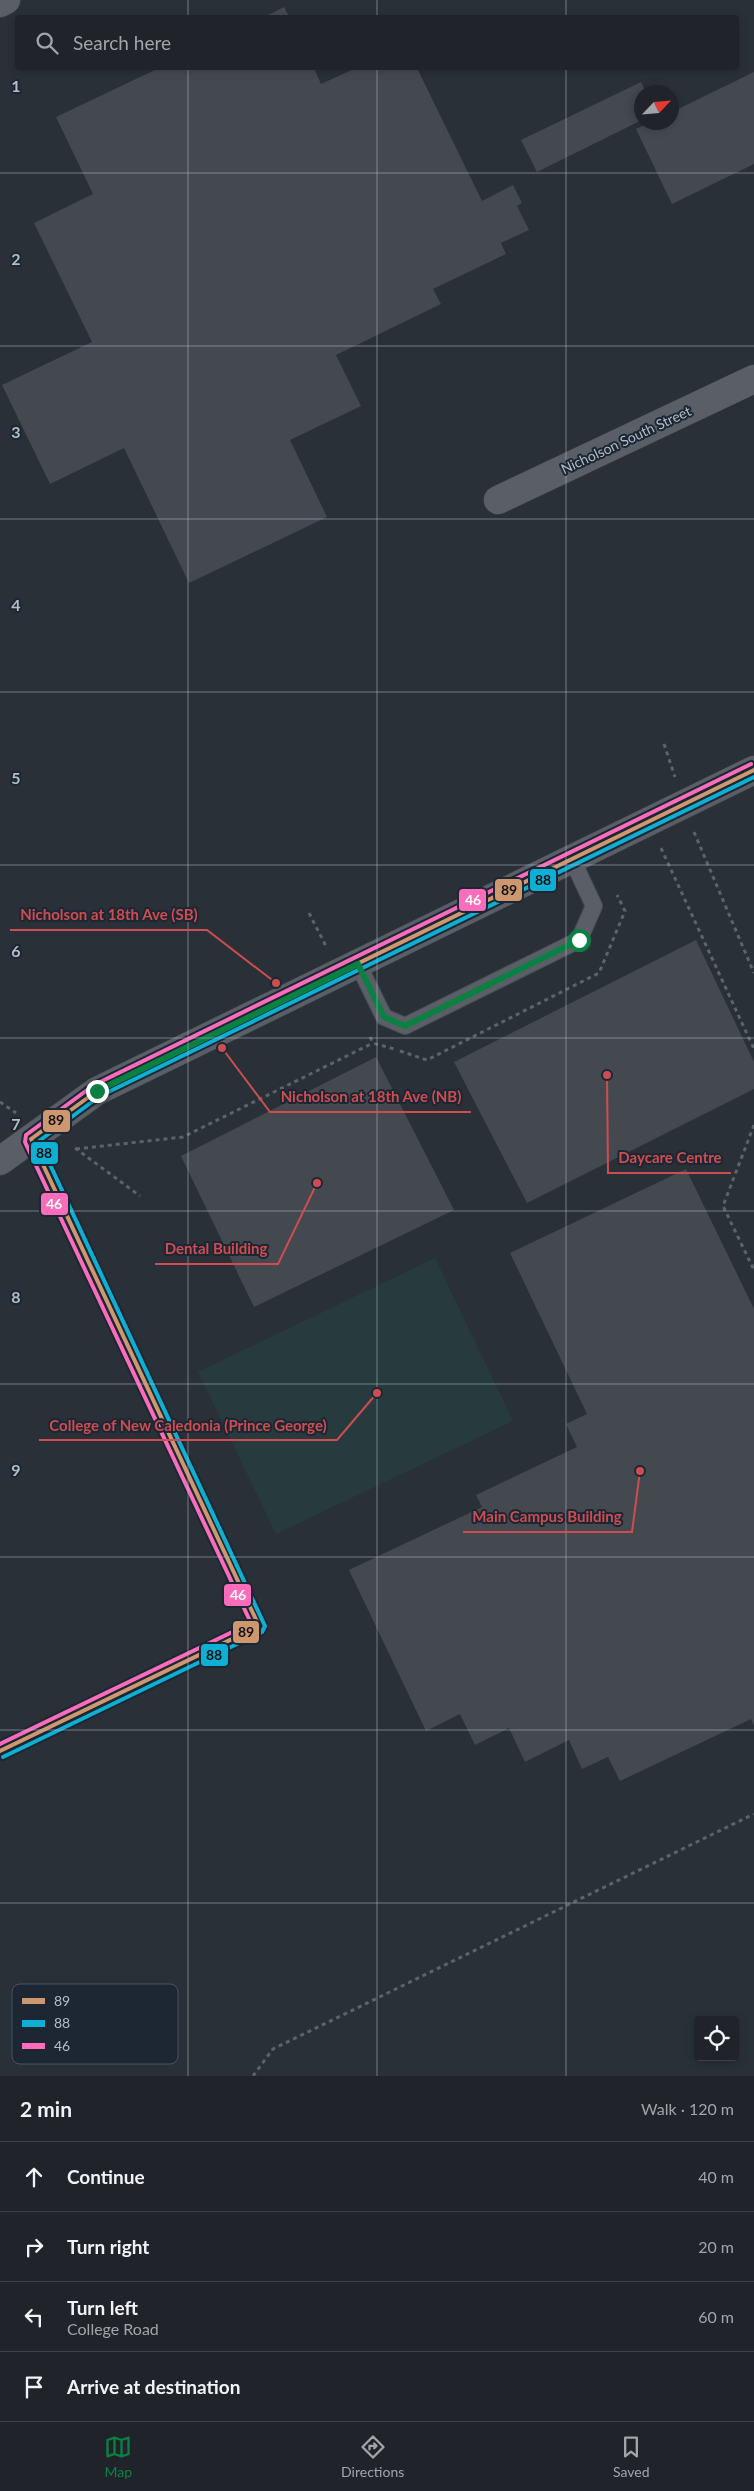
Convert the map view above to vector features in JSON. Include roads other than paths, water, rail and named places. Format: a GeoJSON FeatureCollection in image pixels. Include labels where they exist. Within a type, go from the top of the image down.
{"type":"FeatureCollection","features":[{"type":"Feature","properties":{"kind":"street"},"geometry":{"type":"LineString","coordinates":[[0,3],[6,0]]}},
{"type":"Feature","properties":{"kind":"street","name":"Nicholson South Street"},"geometry":{"type":"LineString","coordinates":[[498,500],[754,379]]}},
{"type":"Feature","properties":{"kind":"street"},"geometry":{"type":"LineString","coordinates":[[0,1161],[97,1091],[754,770]]}},
{"type":"Feature","properties":{"kind":"lane"},"geometry":{"type":"LineString","coordinates":[[358,964],[384,1017],[405,1026],[579,940],[594,906],[572,859]]}},
{"type":"Feature","properties":{"kind":"lane"},"geometry":{"type":"LineString","coordinates":[[0,1750],[259,1626],[30,1139]]}},
{"type":"Feature","properties":{"kind":"place","name":"Nicholson at 18th Ave (SB)"},"geometry":{"type":"Point","coordinates":[276,983]}},
{"type":"Feature","properties":{"kind":"place","name":"Nicholson at 18th Ave (NB)"},"geometry":{"type":"Point","coordinates":[222,1048]}},
{"type":"Feature","properties":{"kind":"place","name":"Daycare Centre"},"geometry":{"type":"Point","coordinates":[607,1075]}},
{"type":"Feature","properties":{"kind":"place","name":"Dental Building"},"geometry":{"type":"Point","coordinates":[317,1183]}},
{"type":"Feature","properties":{"kind":"place","name":"College of New Caledonia (Prince George)"},"geometry":{"type":"Point","coordinates":[377,1393]}},
{"type":"Feature","properties":{"kind":"place","name":"Main Campus Building"},"geometry":{"type":"Point","coordinates":[640,1471]}}]}
